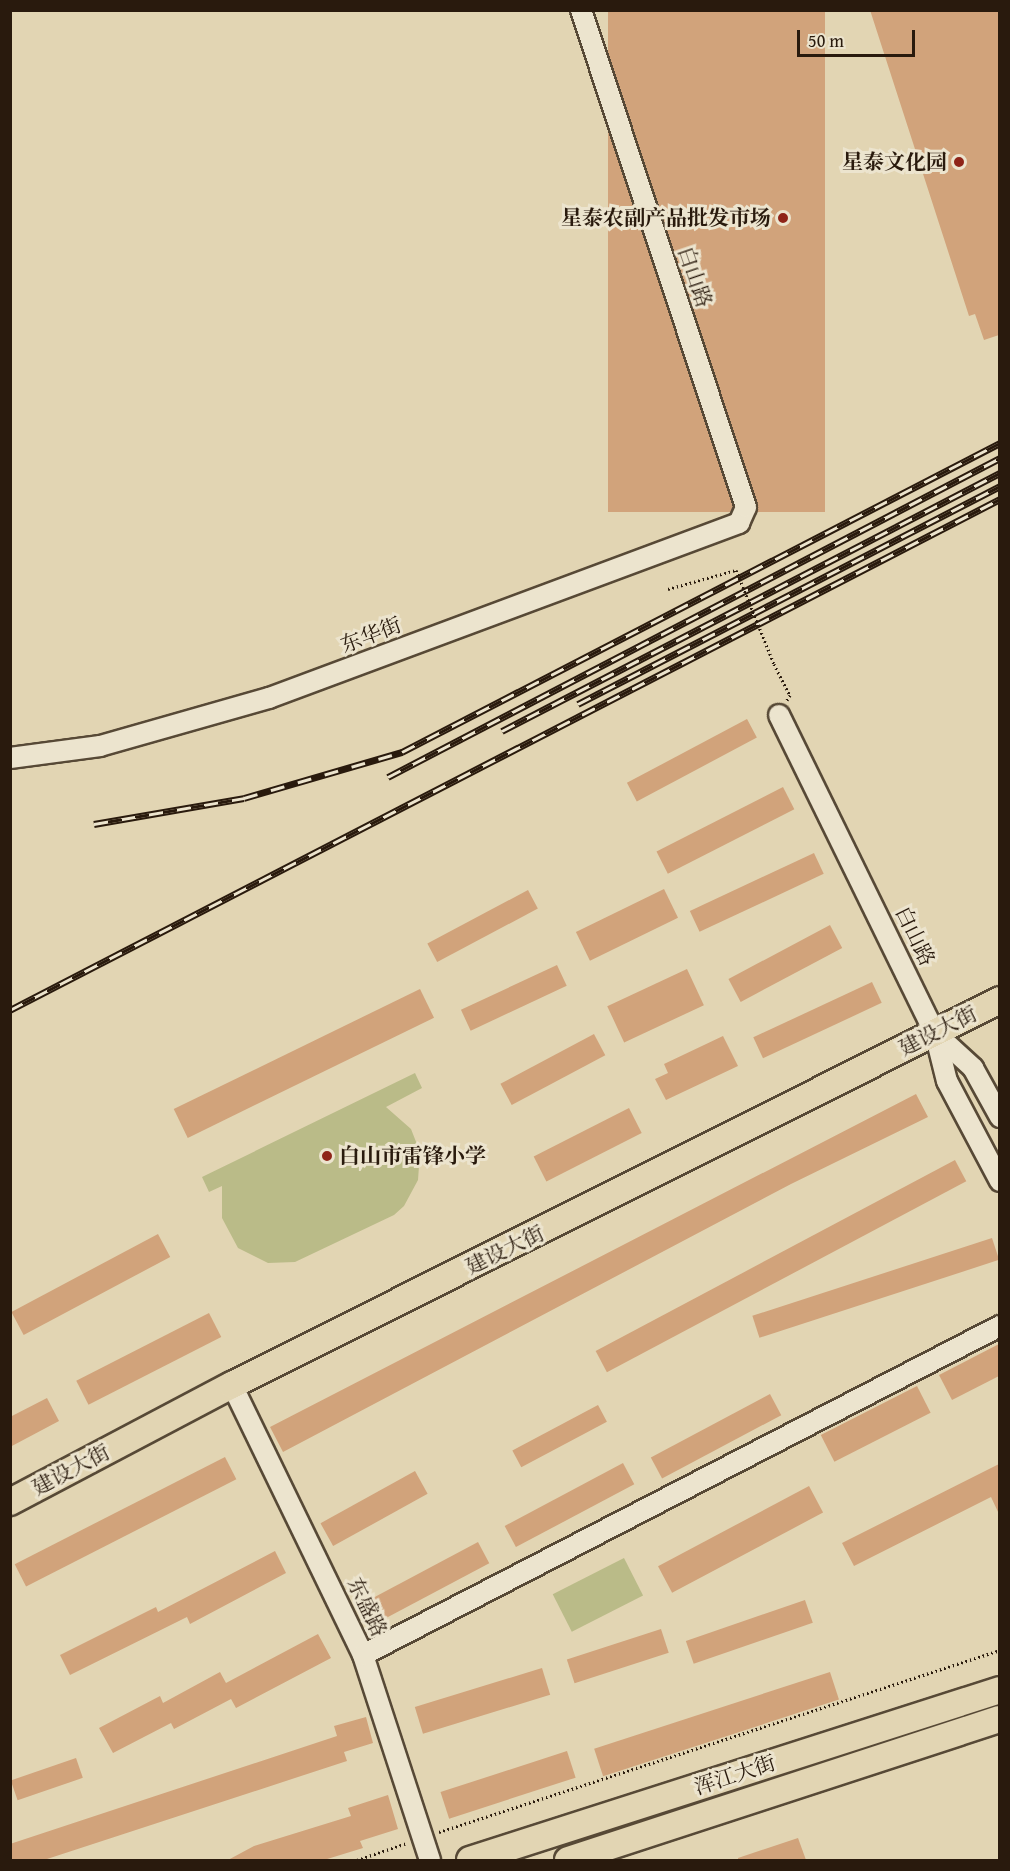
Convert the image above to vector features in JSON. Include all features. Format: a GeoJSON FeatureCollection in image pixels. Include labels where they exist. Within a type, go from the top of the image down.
{"type":"FeatureCollection","features":[{"type":"Feature","properties":{"kind":"main road","name":"建设大街"},"geometry":{"type":"LineString","coordinates":[[10,1502],[232,1385],[999,1000]]}},
{"type":"Feature","properties":{"kind":"main road","name":"浑江大街"},"geometry":{"type":"LineString","coordinates":[[470,1860],[999,1690]]}},
{"type":"Feature","properties":{"kind":"main road","name":"浑江大街"},"geometry":{"type":"LineString","coordinates":[[568,1860],[999,1719]]}},
{"type":"Feature","properties":{"kind":"street","name":"白山路"},"geometry":{"type":"LineString","coordinates":[[581,10],[747,507],[739,523]]}},
{"type":"Feature","properties":{"kind":"street","name":"东华街"},"geometry":{"type":"LineString","coordinates":[[10,758],[100,746],[259,701],[739,523]]}},
{"type":"Feature","properties":{"kind":"street","name":"白山路"},"geometry":{"type":"LineString","coordinates":[[779,715],[935,1033],[947,1082],[999,1181]]}},
{"type":"Feature","properties":{"kind":"street"},"geometry":{"type":"LineString","coordinates":[[935,1033],[973,1068],[999,1117]]}},
{"type":"Feature","properties":{"kind":"street"},"geometry":{"type":"LineString","coordinates":[[363,1655],[999,1326]]}},
{"type":"Feature","properties":{"kind":"street","name":"东盛路"},"geometry":{"type":"LineString","coordinates":[[232,1385],[363,1655],[430,1860]]}},
{"type":"Feature","properties":{"kind":"path"},"geometry":{"type":"LineString","coordinates":[[668,589],[736,570],[774,664],[790,695],[779,715]]}},
{"type":"Feature","properties":{"kind":"path"},"geometry":{"type":"LineString","coordinates":[[357,1860],[999,1650]]}},
{"type":"Feature","properties":{"kind":"green space"},"geometry":{"type":"Polygon","coordinates":[[[415,1073],[422,1088],[386,1107],[411,1129],[420,1152],[418,1180],[404,1206],[394,1215],[295,1262],[268,1263],[238,1248],[222,1218],[222,1186],[209,1192],[202,1177],[415,1073]]]}},
{"type":"Feature","properties":{"kind":"green space"},"geometry":{"type":"Polygon","coordinates":[[[624,1558],[643,1595],[572,1632],[553,1594],[624,1558]]]}},
{"type":"Feature","properties":{"kind":"building","name":"星泰农副产品批发市场"},"geometry":{"type":"Polygon","coordinates":[[[608,10],[825,10],[825,512],[608,512],[608,10]]]}},
{"type":"Feature","properties":{"kind":"building","name":"星泰文化园"},"geometry":{"type":"Polygon","coordinates":[[[870,10],[999,10],[999,335],[984,340],[975,314],[969,316],[870,10]]]}},
{"type":"Feature","properties":{"kind":"building"},"geometry":{"type":"Polygon","coordinates":[[[747,719],[757,738],[637,801],[627,783],[747,719]]]}},
{"type":"Feature","properties":{"kind":"building"},"geometry":{"type":"Polygon","coordinates":[[[783,787],[794,809],[668,874],[656,851],[783,787]]]}},
{"type":"Feature","properties":{"kind":"building"},"geometry":{"type":"Polygon","coordinates":[[[814,853],[824,874],[700,932],[690,911],[814,853]]]}},
{"type":"Feature","properties":{"kind":"building"},"geometry":{"type":"Polygon","coordinates":[[[664,889],[678,918],[590,961],[576,932],[664,889]]]}},
{"type":"Feature","properties":{"kind":"building"},"geometry":{"type":"Polygon","coordinates":[[[528,890],[538,909],[437,962],[427,944],[528,890]]]}},
{"type":"Feature","properties":{"kind":"building"},"geometry":{"type":"Polygon","coordinates":[[[830,925],[842,948],[741,1002],[728,979],[830,925]]]}},
{"type":"Feature","properties":{"kind":"building"},"geometry":{"type":"Polygon","coordinates":[[[557,965],[567,986],[471,1031],[461,1010],[557,965]]]}},
{"type":"Feature","properties":{"kind":"building"},"geometry":{"type":"Polygon","coordinates":[[[687,969],[704,1005],[624,1042],[607,1006],[687,969]]]}},
{"type":"Feature","properties":{"kind":"building"},"geometry":{"type":"Polygon","coordinates":[[[872,982],[882,1003],[763,1058],[753,1037],[872,982]]]}},
{"type":"Feature","properties":{"kind":"building"},"geometry":{"type":"Polygon","coordinates":[[[420,989],[434,1018],[188,1138],[174,1109],[420,989]]]}},
{"type":"Feature","properties":{"kind":"building"},"geometry":{"type":"Polygon","coordinates":[[[594,1034],[605,1055],[512,1105],[500,1084],[594,1034]]]}},
{"type":"Feature","properties":{"kind":"building"},"geometry":{"type":"Polygon","coordinates":[[[723,1036],[738,1066],[666,1100],[655,1079],[668,1073],[664,1064],[723,1036]]]}},
{"type":"Feature","properties":{"kind":"building"},"geometry":{"type":"Polygon","coordinates":[[[916,1094],[928,1117],[791,1184],[283,1452],[270,1427],[916,1094]]]}},
{"type":"Feature","properties":{"kind":"building"},"geometry":{"type":"Polygon","coordinates":[[[629,1108],[642,1133],[546,1182],[534,1157],[629,1108]]]}},
{"type":"Feature","properties":{"kind":"building"},"geometry":{"type":"Polygon","coordinates":[[[955,1160],[966,1181],[607,1372],[596,1351],[955,1160]]]}},
{"type":"Feature","properties":{"kind":"building"},"geometry":{"type":"Polygon","coordinates":[[[158,1234],[170,1257],[24,1335],[11,1312],[158,1234]]]}},
{"type":"Feature","properties":{"kind":"building"},"geometry":{"type":"Polygon","coordinates":[[[992,1238],[999,1260],[759,1338],[752,1316],[992,1238]]]}},
{"type":"Feature","properties":{"kind":"building"},"geometry":{"type":"Polygon","coordinates":[[[209,1313],[221,1337],[88,1405],[76,1381],[209,1313]]]}},
{"type":"Feature","properties":{"kind":"building"},"geometry":{"type":"Polygon","coordinates":[[[999,1344],[999,1376],[952,1400],[939,1375],[999,1344]]]}},
{"type":"Feature","properties":{"kind":"building"},"geometry":{"type":"Polygon","coordinates":[[[917,1386],[931,1413],[834,1462],[821,1435],[917,1386]]]}},
{"type":"Feature","properties":{"kind":"building"},"geometry":{"type":"Polygon","coordinates":[[[770,1394],[781,1415],[662,1479],[651,1457],[770,1394]]]}},
{"type":"Feature","properties":{"kind":"building"},"geometry":{"type":"Polygon","coordinates":[[[47,1398],[59,1421],[10,1447],[10,1417],[47,1398]]]}},
{"type":"Feature","properties":{"kind":"building"},"geometry":{"type":"Polygon","coordinates":[[[598,1405],[607,1422],[521,1467],[512,1451],[598,1405]]]}},
{"type":"Feature","properties":{"kind":"building"},"geometry":{"type":"Polygon","coordinates":[[[225,1457],[236,1479],[26,1586],[15,1564],[225,1457]]]}},
{"type":"Feature","properties":{"kind":"building"},"geometry":{"type":"Polygon","coordinates":[[[623,1463],[634,1484],[516,1547],[505,1526],[623,1463]]]}},
{"type":"Feature","properties":{"kind":"building"},"geometry":{"type":"Polygon","coordinates":[[[999,1464],[999,1514],[991,1497],[854,1566],[842,1543],[999,1464]]]}},
{"type":"Feature","properties":{"kind":"building"},"geometry":{"type":"Polygon","coordinates":[[[415,1471],[428,1494],[333,1546],[321,1523],[415,1471]]]}},
{"type":"Feature","properties":{"kind":"building"},"geometry":{"type":"Polygon","coordinates":[[[809,1486],[823,1512],[672,1593],[658,1566],[809,1486]]]}},
{"type":"Feature","properties":{"kind":"building"},"geometry":{"type":"Polygon","coordinates":[[[478,1542],[489,1563],[370,1627],[359,1605],[478,1542]]]}},
{"type":"Feature","properties":{"kind":"building"},"geometry":{"type":"Polygon","coordinates":[[[275,1551],[286,1573],[190,1624],[187,1617],[70,1675],[60,1655],[156,1607],[158,1612],[275,1551]]]}},
{"type":"Feature","properties":{"kind":"building"},"geometry":{"type":"Polygon","coordinates":[[[805,1600],[813,1623],[694,1664],[686,1641],[805,1600]]]}},
{"type":"Feature","properties":{"kind":"building"},"geometry":{"type":"Polygon","coordinates":[[[661,1629],[669,1653],[575,1683],[567,1660],[661,1629]]]}},
{"type":"Feature","properties":{"kind":"building"},"geometry":{"type":"Polygon","coordinates":[[[318,1634],[331,1658],[236,1708],[231,1699],[174,1729],[171,1723],[113,1753],[99,1728],[160,1696],[163,1703],[220,1672],[226,1683],[318,1634]]]}},
{"type":"Feature","properties":{"kind":"building"},"geometry":{"type":"Polygon","coordinates":[[[542,1668],[550,1695],[423,1734],[415,1707],[542,1668]]]}},
{"type":"Feature","properties":{"kind":"building"},"geometry":{"type":"Polygon","coordinates":[[[830,1672],[839,1700],[603,1776],[594,1749],[830,1672]]]}},
{"type":"Feature","properties":{"kind":"building"},"geometry":{"type":"Polygon","coordinates":[[[366,1717],[373,1743],[344,1752],[347,1761],[44,1860],[10,1860],[10,1844],[337,1736],[334,1726],[366,1717]]]}},
{"type":"Feature","properties":{"kind":"building"},"geometry":{"type":"Polygon","coordinates":[[[567,1751],[576,1778],[449,1819],[441,1792],[567,1751]]]}},
{"type":"Feature","properties":{"kind":"building"},"geometry":{"type":"Polygon","coordinates":[[[76,1758],[83,1778],[18,1800],[11,1780],[76,1758]]]}},
{"type":"Feature","properties":{"kind":"building"},"geometry":{"type":"Polygon","coordinates":[[[388,1795],[398,1829],[360,1841],[363,1848],[324,1860],[228,1860],[254,1846],[351,1816],[348,1808],[388,1795]]]}},
{"type":"Feature","properties":{"kind":"building"},"geometry":{"type":"Polygon","coordinates":[[[798,1838],[806,1860],[738,1860],[738,1858],[798,1838]]]}},
{"type":"Feature","properties":{"kind":"railway"},"geometry":{"type":"LineString","coordinates":[[94,824],[244,798],[402,752],[1000,443]]}},
{"type":"Feature","properties":{"kind":"railway"},"geometry":{"type":"LineString","coordinates":[[388,777],[1000,458]]}},
{"type":"Feature","properties":{"kind":"railway"},"geometry":{"type":"LineString","coordinates":[[502,731],[1000,473]]}},
{"type":"Feature","properties":{"kind":"railway"},"geometry":{"type":"LineString","coordinates":[[578,704],[1000,486]]}},
{"type":"Feature","properties":{"kind":"railway"},"geometry":{"type":"LineString","coordinates":[[10,1010],[1000,499]]}},
{"type":"Feature","properties":{"kind":"place","name":"星泰文化园"},"geometry":{"type":"Point","coordinates":[959,162]}},
{"type":"Feature","properties":{"kind":"place","name":"星泰农副产品批发市场"},"geometry":{"type":"Point","coordinates":[783,218]}},
{"type":"Feature","properties":{"kind":"place","name":"白山市雷锋小学"},"geometry":{"type":"Point","coordinates":[327,1156]}}]}
